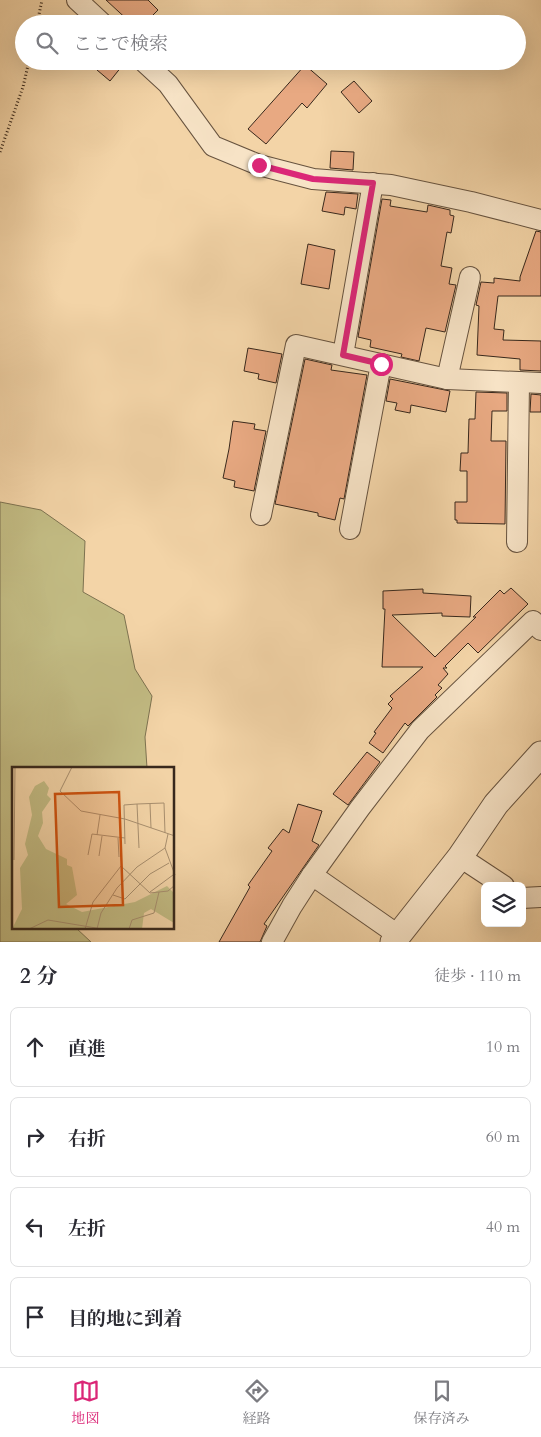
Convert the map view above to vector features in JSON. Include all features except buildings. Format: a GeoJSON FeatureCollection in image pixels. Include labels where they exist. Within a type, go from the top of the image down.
{"type":"FeatureCollection","features":[{"type":"Feature","properties":{"kind":"street"},"geometry":{"type":"LineString","coordinates":[[77,0],[93,15]]}},
{"type":"Feature","properties":{"kind":"street"},"geometry":{"type":"LineString","coordinates":[[153,70],[168,84],[213,146],[259,165],[313,179],[391,185],[445,196],[541,220]]}},
{"type":"Feature","properties":{"kind":"street"},"geometry":{"type":"LineString","coordinates":[[343,355],[373,183]]}},
{"type":"Feature","properties":{"kind":"street"},"geometry":{"type":"LineString","coordinates":[[447,379],[470,277]]}},
{"type":"Feature","properties":{"kind":"street"},"geometry":{"type":"LineString","coordinates":[[261,515],[296,344],[447,379],[541,383]]}},
{"type":"Feature","properties":{"kind":"street"},"geometry":{"type":"LineString","coordinates":[[350,529],[381,364]]}},
{"type":"Feature","properties":{"kind":"street"},"geometry":{"type":"LineString","coordinates":[[517,542],[519,382]]}},
{"type":"Feature","properties":{"kind":"street"},"geometry":{"type":"LineString","coordinates":[[272,942],[312,875],[360,808],[420,730],[533,621],[541,630]]}},
{"type":"Feature","properties":{"kind":"street"},"geometry":{"type":"LineString","coordinates":[[312,875],[395,938],[460,857],[496,804],[541,754]]}},
{"type":"Feature","properties":{"kind":"street"},"geometry":{"type":"LineString","coordinates":[[460,857],[498,882]]}},
{"type":"Feature","properties":{"kind":"street"},"geometry":{"type":"LineString","coordinates":[[526,898],[541,898]]}},
{"type":"Feature","properties":{"kind":"path"},"geometry":{"type":"LineString","coordinates":[[39,15],[42,0]]}},
{"type":"Feature","properties":{"kind":"path"},"geometry":{"type":"LineString","coordinates":[[0,152],[23,87],[27,70]]}},
{"type":"Feature","properties":{"kind":"shaded area"},"geometry":{"type":"Polygon","coordinates":[[[0,502],[41,510],[85,541],[83,592],[124,615],[135,669],[152,696],[145,737],[147,767],[12,767],[12,929],[77,929],[91,942],[0,942],[0,502]]]}},
{"type":"Feature","properties":{"kind":"route"},"geometry":{"type":"LineString","coordinates":[[259,165],[313,179],[373,183],[343,355],[381,364]]}}]}
